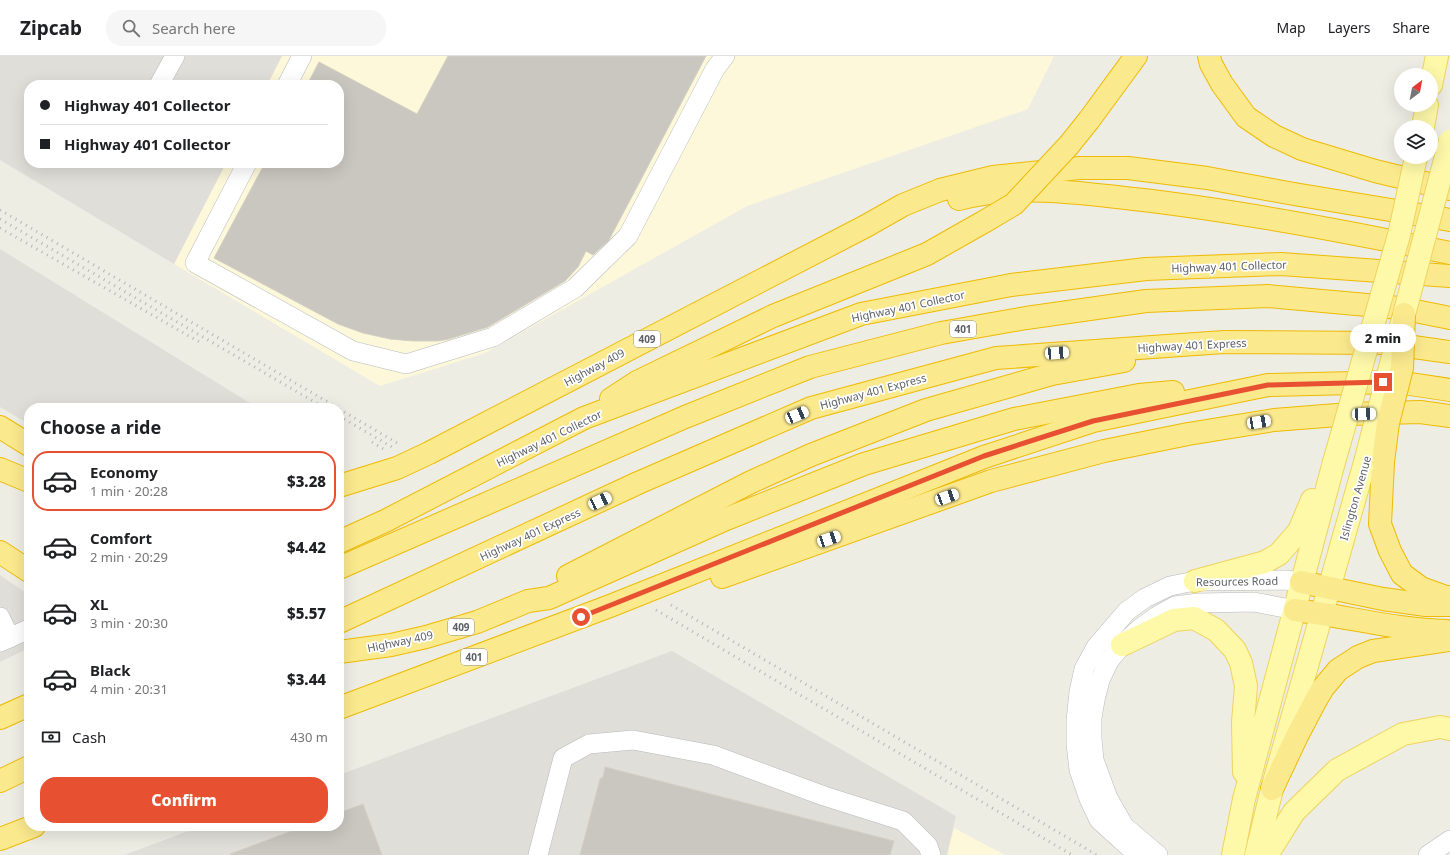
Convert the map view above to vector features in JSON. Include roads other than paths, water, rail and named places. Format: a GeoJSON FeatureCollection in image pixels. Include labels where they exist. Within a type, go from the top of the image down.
{"type":"FeatureCollection","features":[{"type":"Feature","properties":{"kind":"highway"},"geometry":{"type":"LineString","coordinates":[[584,418],[637,382],[773,316],[927,254],[1014,204],[1069,145],[1136,56]]}},
{"type":"Feature","properties":{"kind":"highway"},"geometry":{"type":"LineString","coordinates":[[1209,56],[1211,64],[1222,84],[1246,117],[1274,136],[1302,149],[1374,171],[1450,189]]}},
{"type":"Feature","properties":{"kind":"highway"},"geometry":{"type":"LineString","coordinates":[[866,226],[902,205],[940,190],[993,177],[1079,168],[1128,168],[1207,178],[1450,220]]}},
{"type":"Feature","properties":{"kind":"highway"},"geometry":{"type":"LineString","coordinates":[[866,226],[972,196],[1021,190],[1064,191],[1186,205],[1349,231],[1450,253]]}},
{"type":"Feature","properties":{"kind":"highway","name":"Highway 409"},"geometry":{"type":"LineString","coordinates":[[344,484],[397,468],[429,453],[866,226]]}},
{"type":"Feature","properties":{"kind":"highway","name":"Highway 401 Collector"},"geometry":{"type":"LineString","coordinates":[[344,540],[392,518],[584,418],[861,314],[1011,285],[1146,269],[1281,264],[1450,276]]}},
{"type":"Feature","properties":{"kind":"highway","name":"401"},"geometry":{"type":"LineString","coordinates":[[344,566],[685,417],[810,367],[941,333],[1026,318],[1146,301],[1268,296],[1400,308],[1450,318]]}},
{"type":"Feature","properties":{"kind":"highway"},"geometry":{"type":"LineString","coordinates":[[1404,314],[1402,368],[1388,423],[1374,462],[1380,524],[1390,551],[1402,574],[1421,588],[1450,597]]}},
{"type":"Feature","properties":{"kind":"highway"},"geometry":{"type":"LineString","coordinates":[[528,601],[543,589],[751,482],[811,455],[926,410],[1052,374],[1224,342]]}},
{"type":"Feature","properties":{"kind":"highway","name":"Highway 401 Express"},"geometry":{"type":"LineString","coordinates":[[344,620],[638,483],[811,408],[996,358],[1224,342],[1384,343],[1450,352]]}},
{"type":"Feature","properties":{"kind":"highway","name":"401"},"geometry":{"type":"LineString","coordinates":[[344,706],[653,589],[984,456],[1093,421],[1268,385],[1397,382],[1450,390]]}},
{"type":"Feature","properties":{"kind":"highway"},"geometry":{"type":"LineString","coordinates":[[528,601],[549,598],[726,519],[864,464],[1014,419],[1139,395],[1268,385]]}},
{"type":"Feature","properties":{"kind":"highway"},"geometry":{"type":"LineString","coordinates":[[653,589],[686,590],[991,481],[1104,451],[1188,434],[1274,420],[1350,414],[1420,412],[1450,416]]}},
{"type":"Feature","properties":{"kind":"highway"},"geometry":{"type":"LineString","coordinates":[[0,427],[24,442]]}},
{"type":"Feature","properties":{"kind":"highway"},"geometry":{"type":"LineString","coordinates":[[0,469],[24,479]]}},
{"type":"Feature","properties":{"kind":"highway"},"geometry":{"type":"LineString","coordinates":[[0,552],[24,568]]}},
{"type":"Feature","properties":{"kind":"highway"},"geometry":{"type":"LineString","coordinates":[[1302,582],[1383,599],[1426,605],[1450,605]]}},
{"type":"Feature","properties":{"kind":"highway","name":"Highway 409"},"geometry":{"type":"LineString","coordinates":[[344,651],[391,645],[426,637],[477,622],[528,601]]}},
{"type":"Feature","properties":{"kind":"highway"},"geometry":{"type":"LineString","coordinates":[[1295,610],[1322,613],[1404,628],[1450,631]]}},
{"type":"Feature","properties":{"kind":"highway"},"geometry":{"type":"LineString","coordinates":[[1272,790],[1297,736],[1317,698],[1338,670],[1358,657],[1373,651],[1450,640]]}},
{"type":"Feature","properties":{"kind":"highway"},"geometry":{"type":"LineString","coordinates":[[0,718],[24,707]]}},
{"type":"Feature","properties":{"kind":"highway"},"geometry":{"type":"LineString","coordinates":[[0,781],[24,769]]}},
{"type":"Feature","properties":{"kind":"highway"},"geometry":{"type":"LineString","coordinates":[[0,839],[24,830]]}},
{"type":"Feature","properties":{"kind":"main road"},"geometry":{"type":"LineString","coordinates":[[1435,68],[1437,56]]}},
{"type":"Feature","properties":{"kind":"main road"},"geometry":{"type":"LineString","coordinates":[[1404,314],[1450,141]]}},
{"type":"Feature","properties":{"kind":"main road"},"geometry":{"type":"LineString","coordinates":[[1233,855],[1244,799],[1334,462],[1399,235],[1414,164]]}},
{"type":"Feature","properties":{"kind":"main road"},"geometry":{"type":"LineString","coordinates":[[1194,581],[1265,562],[1279,554],[1299,531],[1320,483],[1334,462]]}},
{"type":"Feature","properties":{"kind":"main road","name":"Islington Avenue"},"geometry":{"type":"LineString","coordinates":[[1256,855],[1272,790],[1329,587],[1374,462]]}},
{"type":"Feature","properties":{"kind":"main road"},"geometry":{"type":"LineString","coordinates":[[1122,645],[1174,620],[1194,618],[1216,630],[1235,650],[1241,663],[1246,686],[1244,722],[1244,799]]}},
{"type":"Feature","properties":{"kind":"main road"},"geometry":{"type":"LineString","coordinates":[[1266,855],[1294,812],[1337,770],[1403,734],[1440,727],[1450,729]]}},
{"type":"Feature","properties":{"kind":"street"},"geometry":{"type":"LineString","coordinates":[[162,80],[175,56]]}},
{"type":"Feature","properties":{"kind":"street"},"geometry":{"type":"LineString","coordinates":[[290,80],[302,56]]}},
{"type":"Feature","properties":{"kind":"street"},"geometry":{"type":"LineString","coordinates":[[244,168],[195,262],[353,351],[406,364],[493,337],[575,288],[628,236],[715,70],[725,56]]}},
{"type":"Feature","properties":{"kind":"street","name":"Resources Road"},"geometry":{"type":"LineString","coordinates":[[1140,855],[1099,820],[1089,799],[1079,770],[1076,744],[1076,721],[1079,692],[1084,669],[1096,646],[1126,611],[1145,598],[1170,586],[1194,581],[1284,580],[1302,582]]}},
{"type":"Feature","properties":{"kind":"street","name":"Resources Road"},"geometry":{"type":"LineString","coordinates":[[1158,855],[1124,826],[1108,798],[1094,760],[1092,718],[1100,680],[1109,661],[1122,645],[1138,630],[1157,616],[1175,606],[1199,603],[1254,602],[1295,610]]}},
{"type":"Feature","properties":{"kind":"street"},"geometry":{"type":"LineString","coordinates":[[0,617],[5,640],[24,631]]}},
{"type":"Feature","properties":{"kind":"street"},"geometry":{"type":"LineString","coordinates":[[538,855],[563,758],[589,744],[633,740],[713,755],[824,796],[903,821],[928,846],[931,855]]}},
{"type":"Feature","properties":{"kind":"street"},"geometry":{"type":"LineString","coordinates":[[1428,855],[1450,840]]}},
{"type":"Feature","properties":{"kind":"railway"},"geometry":{"type":"LineString","coordinates":[[0,210],[329,403]]}},
{"type":"Feature","properties":{"kind":"railway"},"geometry":{"type":"LineString","coordinates":[[0,219],[316,403]]}},
{"type":"Feature","properties":{"kind":"railway"},"geometry":{"type":"LineString","coordinates":[[0,228],[203,344]]}},
{"type":"Feature","properties":{"kind":"railway"},"geometry":{"type":"LineString","coordinates":[[344,412],[399,444]]}},
{"type":"Feature","properties":{"kind":"railway"},"geometry":{"type":"LineString","coordinates":[[344,419],[392,447]]}},
{"type":"Feature","properties":{"kind":"railway"},"geometry":{"type":"LineString","coordinates":[[372,442],[385,450]]}},
{"type":"Feature","properties":{"kind":"railway"},"geometry":{"type":"LineString","coordinates":[[671,605],[1097,855]]}},
{"type":"Feature","properties":{"kind":"railway"},"geometry":{"type":"LineString","coordinates":[[656,610],[1072,855]]}}]}
